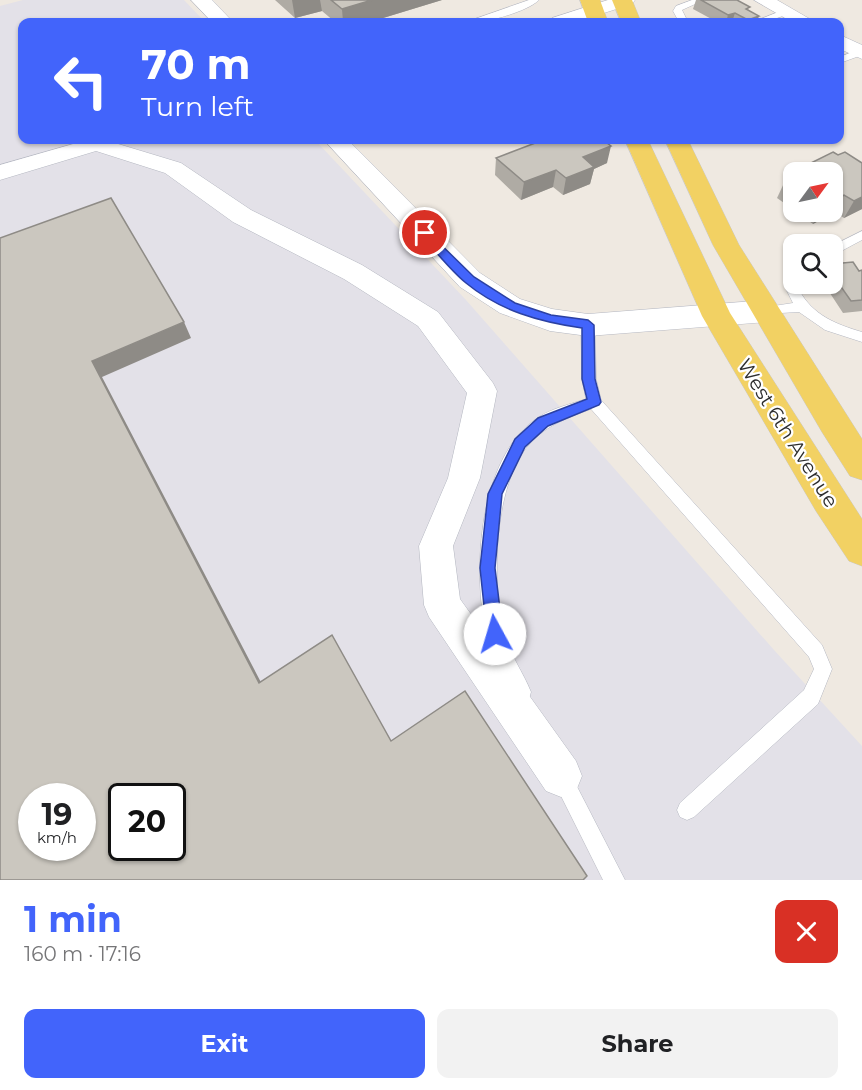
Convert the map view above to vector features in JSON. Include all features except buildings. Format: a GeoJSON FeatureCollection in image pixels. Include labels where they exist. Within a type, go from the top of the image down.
{"type":"FeatureCollection","features":[{"type":"Feature","properties":{"kind":"main road"},"geometry":{"type":"LineString","coordinates":[[623,0],[630,18]]}},
{"type":"Feature","properties":{"kind":"main road","name":"West 6th Avenue"},"geometry":{"type":"LineString","coordinates":[[638,144],[717,316],[828,500],[862,549]]}},
{"type":"Feature","properties":{"kind":"main road"},"geometry":{"type":"LineString","coordinates":[[678,144],[726,245],[862,465]]}},
{"type":"Feature","properties":{"kind":"street"},"geometry":{"type":"LineString","coordinates":[[201,0],[219,18]]}},
{"type":"Feature","properties":{"kind":"street"},"geometry":{"type":"LineString","coordinates":[[572,18],[623,0]]}},
{"type":"Feature","properties":{"kind":"street"},"geometry":{"type":"LineString","coordinates":[[763,0],[797,18]]}},
{"type":"Feature","properties":{"kind":"street"},"geometry":{"type":"LineString","coordinates":[[844,44],[861,53]]}},
{"type":"Feature","properties":{"kind":"street"},"geometry":{"type":"LineString","coordinates":[[0,173],[96,144],[173,168],[242,216],[353,272],[428,320],[482,391],[464,478],[436,546],[442,605],[561,776]]}},
{"type":"Feature","properties":{"kind":"street"},"geometry":{"type":"LineString","coordinates":[[339,144],[470,280],[510,306],[550,320],[588,325],[766,311]]}},
{"type":"Feature","properties":{"kind":"lane"},"geometry":{"type":"LineString","coordinates":[[484,18],[535,0]]}},
{"type":"Feature","properties":{"kind":"lane"},"geometry":{"type":"LineString","coordinates":[[681,18],[676,6],[700,0]]}},
{"type":"Feature","properties":{"kind":"lane"},"geometry":{"type":"LineString","coordinates":[[504,12],[512,18]]}},
{"type":"Feature","properties":{"kind":"lane"},"geometry":{"type":"LineString","coordinates":[[769,18],[786,12]]}},
{"type":"Feature","properties":{"kind":"lane"},"geometry":{"type":"LineString","coordinates":[[844,59],[861,53]]}},
{"type":"Feature","properties":{"kind":"lane"},"geometry":{"type":"LineString","coordinates":[[843,245],[862,234]]}},
{"type":"Feature","properties":{"kind":"lane"},"geometry":{"type":"LineString","coordinates":[[794,294],[800,307],[827,328],[862,337]]}},
{"type":"Feature","properties":{"kind":"lane"},"geometry":{"type":"LineString","coordinates":[[766,311],[800,307]]}},
{"type":"Feature","properties":{"kind":"lane"},"geometry":{"type":"LineString","coordinates":[[588,325],[589,379],[594,402],[816,651],[823,669],[811,696],[687,810]]}},
{"type":"Feature","properties":{"kind":"lane"},"geometry":{"type":"LineString","coordinates":[[594,402],[543,422],[520,443],[495,494],[487,568],[495,634],[561,776],[614,880]]}},
{"type":"Feature","properties":{"kind":"shaded area"},"geometry":{"type":"Polygon","coordinates":[[[23,0],[184,0],[201,18],[18,18],[18,144],[319,144],[466,300],[774,650],[862,746],[862,880],[0,880],[0,6],[23,0]]]}},
{"type":"Feature","properties":{"kind":"route"},"geometry":{"type":"LineString","coordinates":[[425,233],[470,280],[510,306],[550,320],[588,325],[589,379],[594,402],[543,422],[520,443],[495,494],[487,568],[495,634]]}}]}
